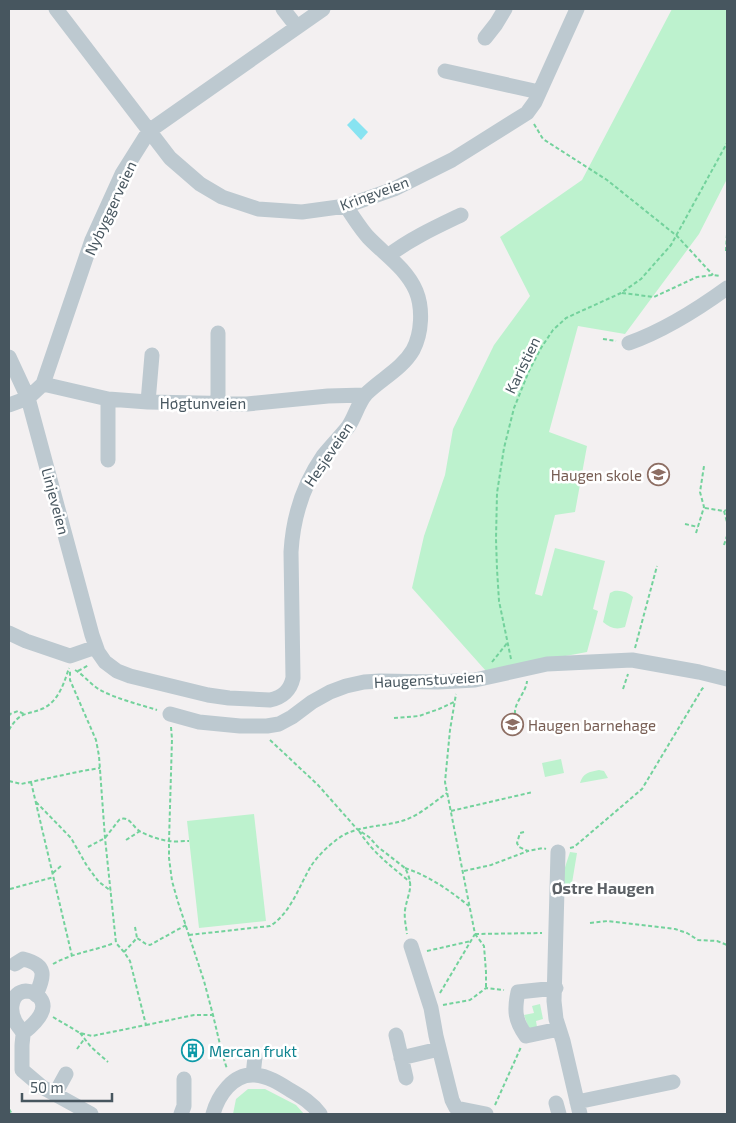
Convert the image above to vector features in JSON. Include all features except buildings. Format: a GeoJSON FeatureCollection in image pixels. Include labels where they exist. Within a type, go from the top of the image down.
{"type":"FeatureCollection","features":[{"type":"Feature","properties":{"kind":"street","name":"Kringveien"},"geometry":{"type":"LineString","coordinates":[[56,9],[170,158],[200,184],[222,197],[258,210],[302,212],[346,206],[394,189],[452,160],[527,113],[535,102],[577,9]]}},
{"type":"Feature","properties":{"kind":"street"},"geometry":{"type":"LineString","coordinates":[[283,9],[297,27]]}},
{"type":"Feature","properties":{"kind":"street","name":"Nybyggerveien"},"geometry":{"type":"LineString","coordinates":[[28,398],[43,384],[92,240],[122,174],[149,131],[323,9]]}},
{"type":"Feature","properties":{"kind":"street"},"geometry":{"type":"LineString","coordinates":[[485,38],[496,24],[504,9]]}},
{"type":"Feature","properties":{"kind":"street"},"geometry":{"type":"LineString","coordinates":[[445,71],[539,92]]}},
{"type":"Feature","properties":{"kind":"street","name":"Hesjeveien"},"geometry":{"type":"LineString","coordinates":[[96,647],[100,658],[117,671],[130,676],[208,695],[270,700],[282,695],[291,686],[293,668],[292,533],[304,490],[324,456],[349,426],[365,396],[402,364],[412,350],[420,324],[420,305],[416,291],[408,278],[401,268],[360,228],[346,206]]}},
{"type":"Feature","properties":{"kind":"street"},"geometry":{"type":"LineString","coordinates":[[388,256],[422,234],[461,215]]}},
{"type":"Feature","properties":{"kind":"street"},"geometry":{"type":"LineString","coordinates":[[629,343],[647,337],[693,312],[724,282]]}},
{"type":"Feature","properties":{"kind":"street"},"geometry":{"type":"LineString","coordinates":[[218,333],[218,404]]}},
{"type":"Feature","properties":{"kind":"street"},"geometry":{"type":"LineString","coordinates":[[148,402],[152,355]]}},
{"type":"Feature","properties":{"kind":"street","name":"Linjeveien"},"geometry":{"type":"LineString","coordinates":[[9,357],[28,398],[96,647]]}},
{"type":"Feature","properties":{"kind":"street","name":"Høgtunveien"},"geometry":{"type":"LineString","coordinates":[[43,384],[108,398],[148,402],[247,404],[328,396],[365,396]]}},
{"type":"Feature","properties":{"kind":"street"},"geometry":{"type":"LineString","coordinates":[[9,405],[28,398]]}},
{"type":"Feature","properties":{"kind":"street"},"geometry":{"type":"LineString","coordinates":[[108,398],[108,460]]}},
{"type":"Feature","properties":{"kind":"street"},"geometry":{"type":"LineString","coordinates":[[9,633],[70,656],[96,647]]}},
{"type":"Feature","properties":{"kind":"street","name":"Haugenstuveien"},"geometry":{"type":"LineString","coordinates":[[170,714],[198,722],[240,726],[267,726],[279,724],[292,718],[321,697],[346,686],[364,682],[476,680],[547,664],[632,660],[722,678]]}},
{"type":"Feature","properties":{"kind":"street"},"geometry":{"type":"LineString","coordinates":[[558,852],[556,988],[554,1001],[556,1019],[579,1108],[673,1082]]}},
{"type":"Feature","properties":{"kind":"street"},"geometry":{"type":"LineString","coordinates":[[413,950],[434,1008],[436,1036],[454,1111],[491,1110]]}},
{"type":"Feature","properties":{"kind":"street"},"geometry":{"type":"LineString","coordinates":[[15,964],[23,959],[32,961],[42,970],[43,976],[36,995]]}},
{"type":"Feature","properties":{"kind":"street"},"geometry":{"type":"LineString","coordinates":[[556,988],[518,992],[515,1006],[518,1024],[526,1036],[559,1029]]}},
{"type":"Feature","properties":{"kind":"street"},"geometry":{"type":"LineString","coordinates":[[23,1033],[35,1022],[42,1011],[41,999],[30,992],[19,992],[10,999],[14,1021],[23,1033],[22,1070],[42,1087],[91,1114]]}},
{"type":"Feature","properties":{"kind":"street"},"geometry":{"type":"LineString","coordinates":[[396,1035],[406,1078]]}},
{"type":"Feature","properties":{"kind":"street"},"geometry":{"type":"LineString","coordinates":[[401,1058],[439,1050]]}},
{"type":"Feature","properties":{"kind":"street"},"geometry":{"type":"LineString","coordinates":[[253,1075],[255,1057]]}},
{"type":"Feature","properties":{"kind":"street"},"geometry":{"type":"LineString","coordinates":[[55,1094],[66,1074]]}},
{"type":"Feature","properties":{"kind":"street"},"geometry":{"type":"LineString","coordinates":[[213,1114],[225,1089],[238,1078],[253,1075],[271,1079],[308,1100],[320,1114]]}},
{"type":"Feature","properties":{"kind":"street"},"geometry":{"type":"LineString","coordinates":[[182,1114],[184,1106],[184,1078]]}},
{"type":"Feature","properties":{"kind":"path"},"geometry":{"type":"LineString","coordinates":[[527,113],[543,139],[607,180],[677,236],[712,275],[724,282]]}},
{"type":"Feature","properties":{"kind":"path","name":"Karistien"},"geometry":{"type":"LineString","coordinates":[[520,670],[500,601],[496,539],[497,493],[504,448],[514,408],[529,371],[541,348],[554,330],[566,318],[621,293],[642,279],[671,245],[727,143]]}},
{"type":"Feature","properties":{"kind":"path"},"geometry":{"type":"LineString","coordinates":[[727,234],[727,254]]}},
{"type":"Feature","properties":{"kind":"path"},"geometry":{"type":"LineString","coordinates":[[621,293],[654,297],[697,277],[712,275]]}},
{"type":"Feature","properties":{"kind":"path"},"geometry":{"type":"LineString","coordinates":[[696,533],[704,507],[700,492],[704,466]]}},
{"type":"Feature","properties":{"kind":"path"},"geometry":{"type":"LineString","coordinates":[[704,507],[727,510]]}},
{"type":"Feature","properties":{"kind":"path"},"geometry":{"type":"LineString","coordinates":[[724,511],[727,522]]}},
{"type":"Feature","properties":{"kind":"path"},"geometry":{"type":"LineString","coordinates":[[685,524],[698,527]]}},
{"type":"Feature","properties":{"kind":"path"},"geometry":{"type":"LineString","coordinates":[[724,545],[727,536]]}},
{"type":"Feature","properties":{"kind":"path"},"geometry":{"type":"LineString","coordinates":[[632,660],[656,566]]}},
{"type":"Feature","properties":{"kind":"path"},"geometry":{"type":"LineString","coordinates":[[70,666],[90,683],[110,695],[170,714],[172,739],[169,858],[172,881],[204,982],[225,1065],[235,1080]]}},
{"type":"Feature","properties":{"kind":"path"},"geometry":{"type":"LineString","coordinates":[[9,730],[16,720],[24,714],[45,707],[54,699],[62,688],[70,666]]}},
{"type":"Feature","properties":{"kind":"path"},"geometry":{"type":"LineString","coordinates":[[70,666],[70,680],[96,740],[116,943],[130,962],[146,1025]]}},
{"type":"Feature","properties":{"kind":"path"},"geometry":{"type":"LineString","coordinates":[[515,714],[517,702],[526,687],[520,670]]}},
{"type":"Feature","properties":{"kind":"path"},"geometry":{"type":"LineString","coordinates":[[463,871],[491,866],[528,851],[543,848],[558,852],[574,847],[642,789],[702,689],[722,678]]}},
{"type":"Feature","properties":{"kind":"path"},"geometry":{"type":"LineString","coordinates":[[457,681],[445,782],[475,934],[484,946],[486,988]]}},
{"type":"Feature","properties":{"kind":"path"},"geometry":{"type":"LineString","coordinates":[[394,718],[419,716],[439,709],[456,700]]}},
{"type":"Feature","properties":{"kind":"path"},"geometry":{"type":"LineString","coordinates":[[9,716],[18,712],[24,714]]}},
{"type":"Feature","properties":{"kind":"path"},"geometry":{"type":"LineString","coordinates":[[270,741],[318,784],[373,850],[410,882]]}},
{"type":"Feature","properties":{"kind":"path"},"geometry":{"type":"LineString","coordinates":[[9,781],[21,784],[100,768]]}},
{"type":"Feature","properties":{"kind":"path"},"geometry":{"type":"LineString","coordinates":[[31,782],[72,956]]}},
{"type":"Feature","properties":{"kind":"path"},"geometry":{"type":"LineString","coordinates":[[451,811],[533,792]]}},
{"type":"Feature","properties":{"kind":"path"},"geometry":{"type":"LineString","coordinates":[[189,935],[265,927],[275,923],[281,918],[290,904],[312,865],[337,839],[357,829],[411,818],[447,793]]}},
{"type":"Feature","properties":{"kind":"path"},"geometry":{"type":"LineString","coordinates":[[35,801],[71,838],[87,866],[99,882],[111,891]]}},
{"type":"Feature","properties":{"kind":"path"},"geometry":{"type":"LineString","coordinates":[[88,847],[105,838],[122,818],[127,818],[140,831],[169,841],[189,840]]}},
{"type":"Feature","properties":{"kind":"path"},"geometry":{"type":"LineString","coordinates":[[357,829],[405,868],[430,878],[470,906]]}},
{"type":"Feature","properties":{"kind":"path"},"geometry":{"type":"LineString","coordinates":[[126,840],[140,831]]}},
{"type":"Feature","properties":{"kind":"path"},"geometry":{"type":"LineString","coordinates":[[524,832],[520,833],[517,843],[519,847],[528,851]]}},
{"type":"Feature","properties":{"kind":"path"},"geometry":{"type":"LineString","coordinates":[[53,873],[61,866]]}},
{"type":"Feature","properties":{"kind":"path"},"geometry":{"type":"LineString","coordinates":[[405,868],[410,882],[410,893],[404,918],[407,935],[413,950],[470,941]]}},
{"type":"Feature","properties":{"kind":"path"},"geometry":{"type":"LineString","coordinates":[[10,889],[54,877]]}},
{"type":"Feature","properties":{"kind":"path"},"geometry":{"type":"LineString","coordinates":[[590,923],[608,921],[675,929],[687,933],[698,940],[717,941],[727,945]]}},
{"type":"Feature","properties":{"kind":"path"},"geometry":{"type":"LineString","coordinates":[[135,927],[137,938],[150,945],[186,925]]}},
{"type":"Feature","properties":{"kind":"path"},"geometry":{"type":"LineString","coordinates":[[475,934],[556,933]]}},
{"type":"Feature","properties":{"kind":"path"},"geometry":{"type":"LineString","coordinates":[[434,1008],[475,934]]}},
{"type":"Feature","properties":{"kind":"path"},"geometry":{"type":"LineString","coordinates":[[124,952],[137,938]]}},
{"type":"Feature","properties":{"kind":"path"},"geometry":{"type":"LineString","coordinates":[[42,970],[61,960],[116,943]]}},
{"type":"Feature","properties":{"kind":"path"},"geometry":{"type":"LineString","coordinates":[[434,1008],[470,1000],[486,988],[518,992]]}},
{"type":"Feature","properties":{"kind":"path"},"geometry":{"type":"LineString","coordinates":[[42,1011],[80,1033],[92,1036],[194,1016],[213,1015]]}},
{"type":"Feature","properties":{"kind":"path"},"geometry":{"type":"LineString","coordinates":[[80,1033],[91,1047],[108,1062]]}},
{"type":"Feature","properties":{"kind":"path"},"geometry":{"type":"LineString","coordinates":[[491,1110],[526,1036]]}},
{"type":"Feature","properties":{"kind":"path"},"geometry":{"type":"LineString","coordinates":[[77,1049],[84,1038]]}},
{"type":"Feature","properties":{"kind":"path"},"geometry":{"type":"LineString","coordinates":[[9,1109],[12,1114]]}},
{"type":"Feature","properties":{"kind":"green space"},"geometry":{"type":"Polygon","coordinates":[[[672,9],[727,9],[727,179],[699,234],[625,334],[578,326],[549,432],[587,446],[575,512],[555,515],[535,594],[542,596],[555,548],[605,561],[593,609],[598,611],[587,652],[486,671],[412,588],[424,536],[445,475],[453,429],[494,345],[530,296],[500,237],[582,180],[672,9]]]}},
{"type":"Feature","properties":{"kind":"green space"},"geometry":{"type":"Polygon","coordinates":[[[614,591],[624,592],[633,597],[625,627],[622,628],[613,628],[603,622],[610,593],[614,591]]]}},
{"type":"Feature","properties":{"kind":"green space"},"geometry":{"type":"Polygon","coordinates":[[[561,759],[564,773],[545,777],[542,763],[561,759]]]}},
{"type":"Feature","properties":{"kind":"green space"},"geometry":{"type":"Polygon","coordinates":[[[599,770],[604,771],[608,778],[580,783],[587,774],[599,770]]]}},
{"type":"Feature","properties":{"kind":"green space"},"geometry":{"type":"Polygon","coordinates":[[[254,814],[266,921],[199,928],[187,821],[254,814]]]}},
{"type":"Feature","properties":{"kind":"green space"},"geometry":{"type":"Polygon","coordinates":[[[570,852],[577,853],[571,889],[566,888],[563,882],[570,852]]]}},
{"type":"Feature","properties":{"kind":"green space"},"geometry":{"type":"Polygon","coordinates":[[[540,1004],[543,1019],[536,1021],[537,1027],[529,1029],[524,1015],[534,1013],[532,1006],[540,1004]]]}},
{"type":"Feature","properties":{"kind":"green space"},"geometry":{"type":"Polygon","coordinates":[[[248,1089],[265,1089],[296,1105],[304,1114],[233,1114],[236,1099],[248,1089]]]}},
{"type":"Feature","properties":{"kind":"water"},"geometry":{"type":"Polygon","coordinates":[[[354,118],[368,132],[361,140],[347,125],[354,118]]]}},
{"type":"Feature","properties":{"kind":"place","name":"Haugen skole"},"geometry":{"type":"Point","coordinates":[658,475]}},
{"type":"Feature","properties":{"kind":"place","name":"Haugen barnehage"},"geometry":{"type":"Point","coordinates":[512,725]}},
{"type":"Feature","properties":{"kind":"place","name":"Mercan frukt"},"geometry":{"type":"Point","coordinates":[193,1051]}},
{"type":"Feature","properties":{"kind":"district","name":"Østre Haugen"},"geometry":{"type":"Point","coordinates":[603,887]}}]}
